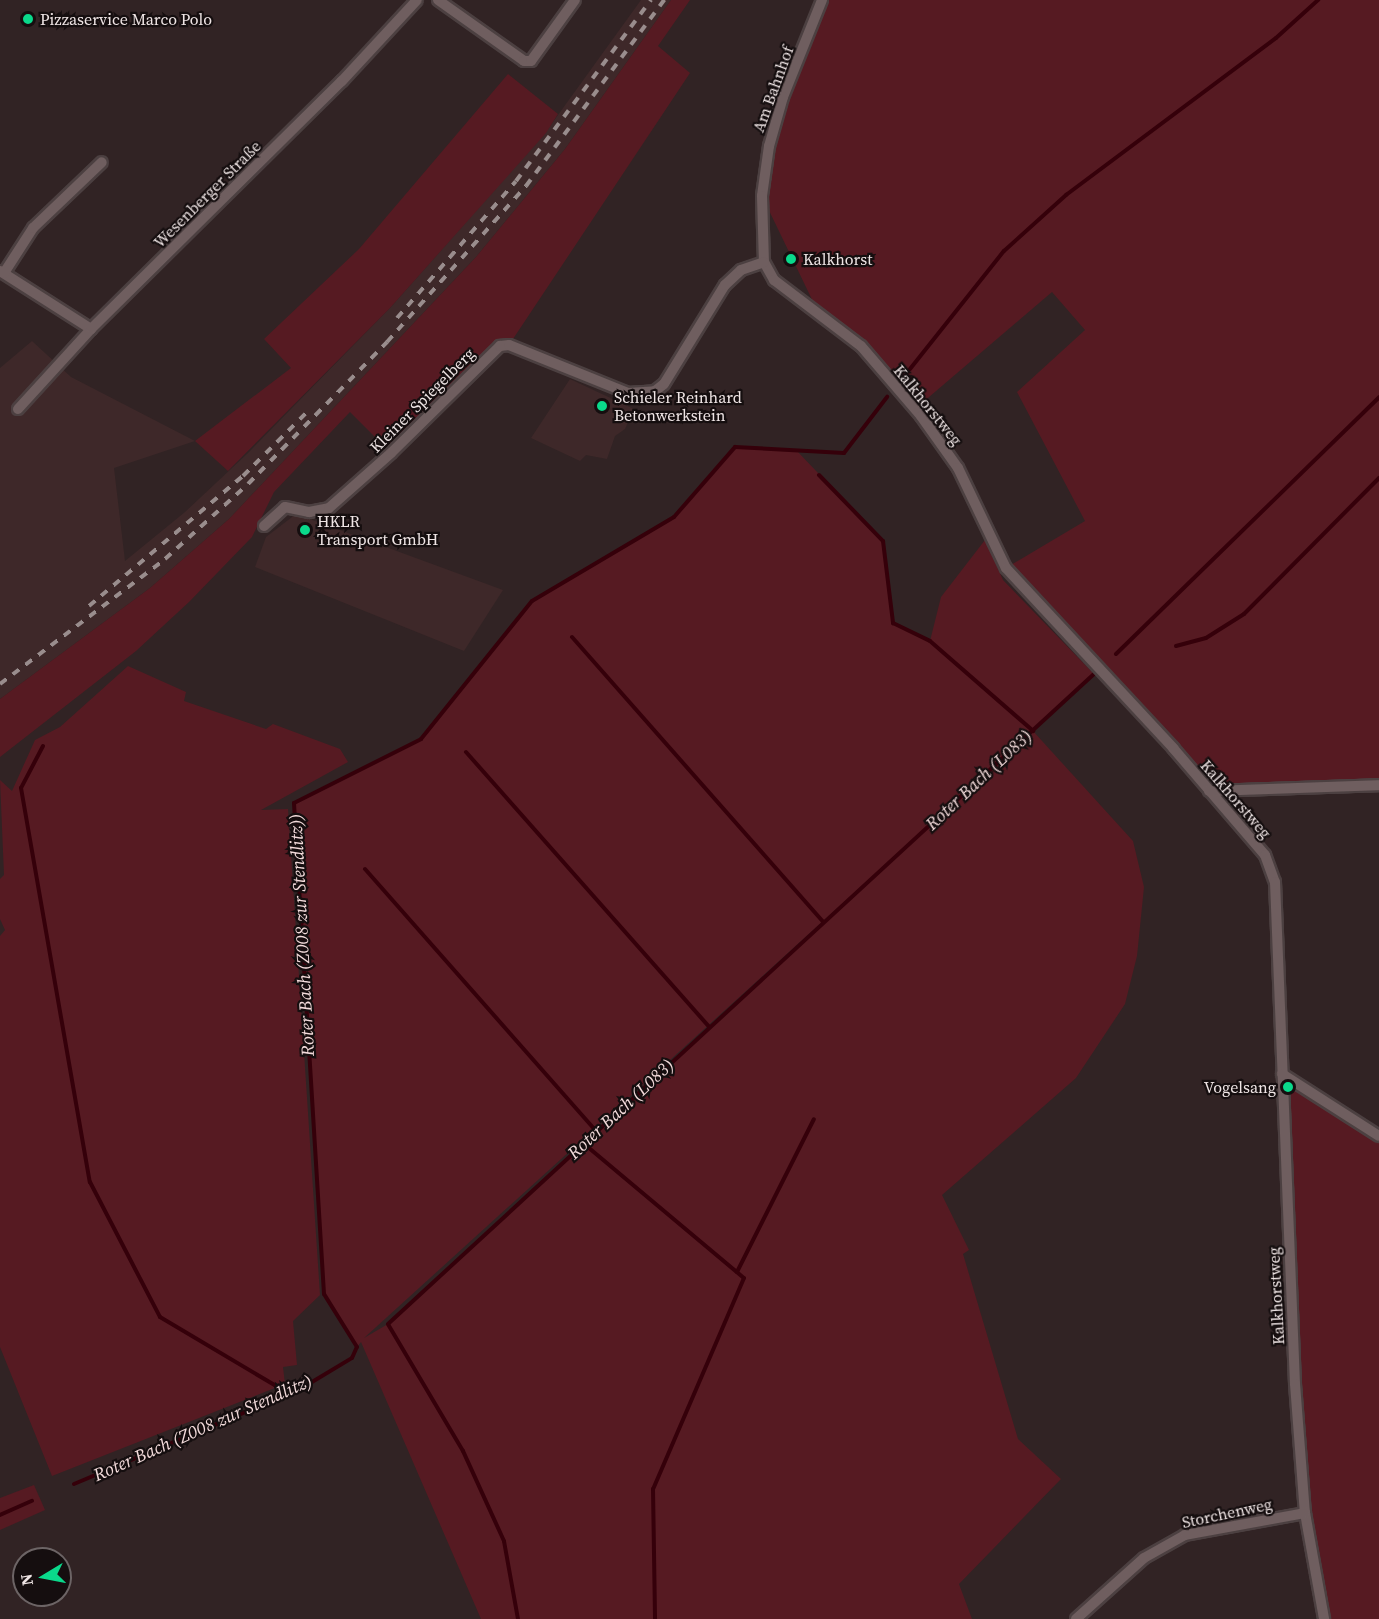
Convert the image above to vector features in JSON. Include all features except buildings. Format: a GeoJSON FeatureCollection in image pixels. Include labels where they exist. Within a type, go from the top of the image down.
{"type":"FeatureCollection","features":[{"type":"Feature","properties":{"kind":"street","name":"Wesenberger Straße"},"geometry":{"type":"LineString","coordinates":[[18,409],[91,329],[342,81],[417,0]]}},
{"type":"Feature","properties":{"kind":"street"},"geometry":{"type":"LineString","coordinates":[[438,0],[524,61],[531,61],[575,0]]}},
{"type":"Feature","properties":{"kind":"street","name":"Am Bahnhof"},"geometry":{"type":"LineString","coordinates":[[764,262],[762,196],[769,146],[783,97],[822,0]]}},
{"type":"Feature","properties":{"kind":"street"},"geometry":{"type":"LineString","coordinates":[[91,329],[2,272],[33,228],[102,162]]}},
{"type":"Feature","properties":{"kind":"street","name":"Kleiner Spiegelberg"},"geometry":{"type":"LineString","coordinates":[[264,526],[285,507],[309,512],[329,508],[391,453],[500,346],[509,345],[628,393],[655,391],[664,384],[725,285],[741,270],[764,262]]}},
{"type":"Feature","properties":{"kind":"street","name":"Kalkhorstweg"},"geometry":{"type":"LineString","coordinates":[[764,262],[774,280],[861,346],[921,416],[958,468],[1006,568],[1209,790],[1265,855],[1275,882],[1282,1074],[1305,1513],[1324,1619]]}},
{"type":"Feature","properties":{"kind":"street"},"geometry":{"type":"LineString","coordinates":[[1209,790],[1379,785]]}},
{"type":"Feature","properties":{"kind":"street"},"geometry":{"type":"LineString","coordinates":[[1282,1074],[1379,1136]]}},
{"type":"Feature","properties":{"kind":"street","name":"Storchenweg"},"geometry":{"type":"LineString","coordinates":[[1076,1619],[1144,1558],[1185,1535],[1305,1513]]}},
{"type":"Feature","properties":{"kind":"shaded area"},"geometry":{"type":"Polygon","coordinates":[[[641,0],[671,0],[565,149],[476,257],[229,519],[150,588],[0,699],[0,368],[32,341],[71,377],[195,441],[114,468],[125,561],[185,512],[248,453],[390,308],[545,133],[641,0]]]}},
{"type":"Feature","properties":{"kind":"shaded area"},"geometry":{"type":"Polygon","coordinates":[[[671,0],[690,0],[658,46],[690,73],[509,345],[500,346],[391,453],[350,412],[274,492],[252,537],[189,602],[136,651],[0,757],[0,699],[150,588],[229,519],[476,257],[565,149],[671,0]]]}},
{"type":"Feature","properties":{"kind":"shaded area"},"geometry":{"type":"Polygon","coordinates":[[[822,0],[1379,0],[1379,785],[1209,791],[1006,568],[1085,521],[1017,392],[1085,330],[1052,292],[915,409],[861,346],[819,314],[762,196],[769,146],[822,0]]]}},
{"type":"Feature","properties":{"kind":"shaded area"},"geometry":{"type":"Polygon","coordinates":[[[508,74],[558,114],[546,133],[390,308],[228,471],[195,441],[291,368],[264,339],[359,249],[508,74]]]}},
{"type":"Feature","properties":{"kind":"shaded area"},"geometry":{"type":"Polygon","coordinates":[[[570,379],[634,409],[625,429],[615,436],[607,459],[586,455],[580,461],[531,438],[570,379]]]}},
{"type":"Feature","properties":{"kind":"shaded area"},"geometry":{"type":"Polygon","coordinates":[[[735,447],[797,451],[883,541],[894,623],[930,641],[941,597],[985,540],[1003,580],[1094,674],[1033,731],[1133,841],[1144,887],[1137,956],[1125,1004],[1076,1078],[942,1195],[969,1250],[963,1254],[1018,1439],[1061,1479],[959,1584],[972,1619],[481,1619],[361,1342],[357,1347],[324,1294],[294,803],[421,739],[532,601],[674,517],[735,447]],[[900,852],[364,1338],[388,1324],[900,852]]]}},
{"type":"Feature","properties":{"kind":"shaded area"},"geometry":{"type":"Polygon","coordinates":[[[296,514],[503,590],[464,651],[255,567],[266,537],[296,514]]]}},
{"type":"Feature","properties":{"kind":"shaded area"},"geometry":{"type":"Polygon","coordinates":[[[128,666],[186,692],[184,701],[266,729],[273,724],[340,749],[348,762],[261,810],[288,809],[320,1295],[293,1321],[297,1365],[283,1367],[285,1384],[52,1476],[0,1347],[0,936],[5,930],[0,919],[0,879],[4,875],[0,780],[12,791],[35,740],[60,727],[128,666]]]}},
{"type":"Feature","properties":{"kind":"shaded area"},"geometry":{"type":"Polygon","coordinates":[[[1282,1074],[1379,1136],[1379,1619],[1324,1619],[1305,1513],[1282,1074]]]}},
{"type":"Feature","properties":{"kind":"shaded area"},"geometry":{"type":"Polygon","coordinates":[[[34,1485],[45,1510],[0,1530],[0,1498],[34,1485]]]}},
{"type":"Feature","properties":{"kind":"waterway"},"geometry":{"type":"LineString","coordinates":[[910,369],[1004,251],[1066,195],[1276,38],[1318,0]]}},
{"type":"Feature","properties":{"kind":"waterway","name":"Roter Bach (Z008 zur Stendlitz))"},"geometry":{"type":"LineString","coordinates":[[74,1484],[302,1388],[352,1358],[357,1347],[324,1294],[294,803],[421,739],[532,601],[674,517],[735,447],[844,453],[887,397]]}},
{"type":"Feature","properties":{"kind":"waterway","name":"Roter Bach (L083)"},"geometry":{"type":"LineString","coordinates":[[1116,654],[1379,397]]}},
{"type":"Feature","properties":{"kind":"waterway"},"geometry":{"type":"LineString","coordinates":[[819,475],[883,541],[893,623],[930,641],[1033,731]]}},
{"type":"Feature","properties":{"kind":"waterway"},"geometry":{"type":"LineString","coordinates":[[1176,646],[1206,638],[1244,614],[1379,478]]}},
{"type":"Feature","properties":{"kind":"waterway"},"geometry":{"type":"LineString","coordinates":[[572,637],[823,922]]}},
{"type":"Feature","properties":{"kind":"waterway","name":"Roter Bach (L083)"},"geometry":{"type":"LineString","coordinates":[[518,1619],[504,1541],[463,1451],[388,1324],[1094,674]]}},
{"type":"Feature","properties":{"kind":"waterway"},"geometry":{"type":"LineString","coordinates":[[43,746],[21,788],[90,1182],[160,1317],[288,1393]]}},
{"type":"Feature","properties":{"kind":"waterway"},"geometry":{"type":"LineString","coordinates":[[466,752],[709,1027]]}},
{"type":"Feature","properties":{"kind":"waterway"},"geometry":{"type":"LineString","coordinates":[[365,869],[596,1131]]}},
{"type":"Feature","properties":{"kind":"waterway"},"geometry":{"type":"LineString","coordinates":[[737,1272],[814,1119]]}},
{"type":"Feature","properties":{"kind":"waterway"},"geometry":{"type":"LineString","coordinates":[[583,1143],[744,1278],[653,1489],[655,1619]]}},
{"type":"Feature","properties":{"kind":"waterway","name":"Roter Bach (Z008 zur Stendlitz)"},"geometry":{"type":"LineString","coordinates":[[0,1515],[32,1501]]}},
{"type":"Feature","properties":{"kind":"railway"},"geometry":{"type":"LineString","coordinates":[[397,318],[516,181],[651,0]]}},
{"type":"Feature","properties":{"kind":"railway"},"geometry":{"type":"LineString","coordinates":[[0,684],[165,559],[248,484],[387,342],[526,186],[664,0]]}},
{"type":"Feature","properties":{"kind":"railway"},"geometry":{"type":"LineString","coordinates":[[89,606],[243,476],[306,413]]}},
{"type":"Feature","properties":{"kind":"place","name":"Pizzaservice Marco Polo"},"geometry":{"type":"Point","coordinates":[28,19]}},
{"type":"Feature","properties":{"kind":"place","name":"Kalkhorst"},"geometry":{"type":"Point","coordinates":[791,259]}},
{"type":"Feature","properties":{"kind":"place","name":"Schieler Reinhard Betonwerkstein"},"geometry":{"type":"Point","coordinates":[602,406]}},
{"type":"Feature","properties":{"kind":"place","name":"HKLR Transport GmbH"},"geometry":{"type":"Point","coordinates":[305,530]}},
{"type":"Feature","properties":{"kind":"place","name":"Vogelsang"},"geometry":{"type":"Point","coordinates":[1288,1087]}}]}
